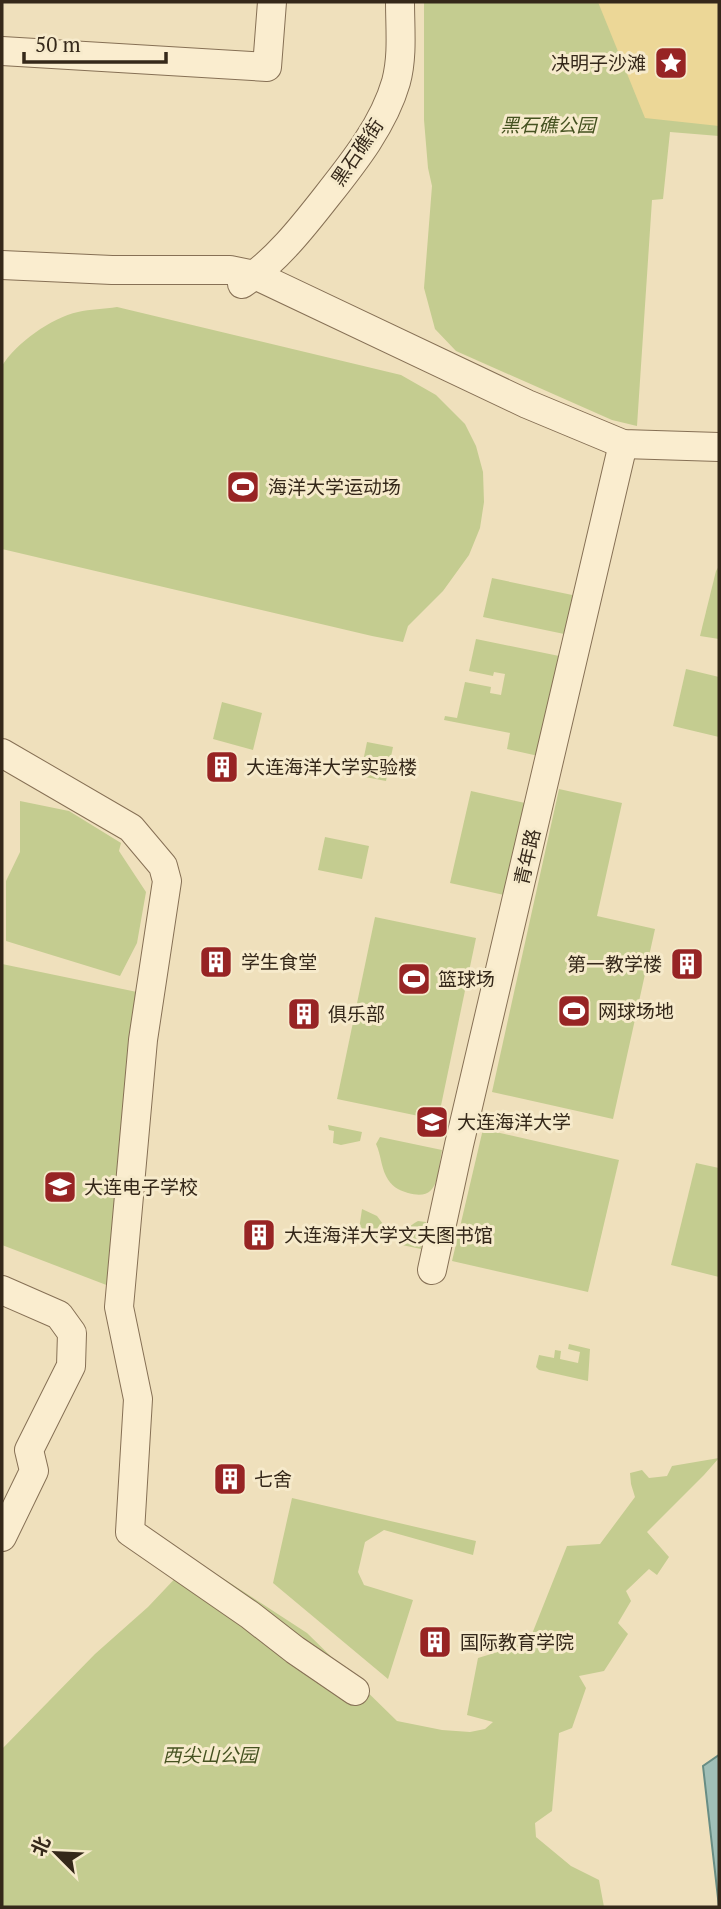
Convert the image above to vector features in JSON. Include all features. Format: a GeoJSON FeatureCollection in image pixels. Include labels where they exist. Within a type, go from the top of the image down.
{"type":"FeatureCollection","features":[{"type":"Feature","properties":{"kind":"street"},"geometry":{"type":"LineString","coordinates":[[2,51],[267,67],[272,2]]}},
{"type":"Feature","properties":{"kind":"street","name":"黑石礁街"},"geometry":{"type":"LineString","coordinates":[[2,282],[110,288],[225,289],[242,284],[255,275],[302,228],[331,191],[357,156],[389,103],[397,79],[400,53],[400,2]]}},
{"type":"Feature","properties":{"kind":"street"},"geometry":{"type":"LineString","coordinates":[[2,265],[101,270],[230,270],[255,275],[527,404],[623,444],[719,447]]}},
{"type":"Feature","properties":{"kind":"street","name":"青年路"},"geometry":{"type":"LineString","coordinates":[[432,1270],[623,444]]}},
{"type":"Feature","properties":{"kind":"street"},"geometry":{"type":"LineString","coordinates":[[2,753],[131,828],[163,866],[167,881],[143,1040],[119,1307],[138,1399],[130,1532],[355,1691]]}},
{"type":"Feature","properties":{"kind":"street"},"geometry":{"type":"LineString","coordinates":[[2,1290],[59,1315],[72,1333],[71,1366],[29,1450],[34,1471],[2,1537]]}},
{"type":"Feature","properties":{"kind":"green space","name":"黑石礁公园"},"geometry":{"type":"Polygon","coordinates":[[[424,2],[719,2],[719,136],[670,132],[663,199],[652,200],[637,426],[612,420],[456,351],[435,329],[424,288],[432,186],[424,120],[424,2]]]}},
{"type":"Feature","properties":{"kind":"green space","name":"海洋大学运动场"},"geometry":{"type":"Polygon","coordinates":[[[117,307],[401,375],[436,395],[465,424],[476,446],[483,472],[484,502],[480,528],[469,555],[443,591],[408,626],[403,642],[2,549],[2,366],[25,340],[57,320],[83,311],[117,307]]]}},
{"type":"Feature","properties":{"kind":"green space"},"geometry":{"type":"Polygon","coordinates":[[[719,566],[719,639],[700,636],[719,566]]]}},
{"type":"Feature","properties":{"kind":"green space"},"geometry":{"type":"Polygon","coordinates":[[[492,578],[577,596],[569,635],[483,617],[492,578]]]}},
{"type":"Feature","properties":{"kind":"green space"},"geometry":{"type":"Polygon","coordinates":[[[476,639],[564,657],[543,757],[507,749],[510,733],[444,720],[445,716],[457,718],[465,682],[491,687],[490,693],[501,695],[505,674],[494,672],[493,676],[469,671],[476,639]]]}},
{"type":"Feature","properties":{"kind":"green space"},"geometry":{"type":"Polygon","coordinates":[[[686,669],[719,677],[719,737],[673,726],[686,669]]]}},
{"type":"Feature","properties":{"kind":"green space"},"geometry":{"type":"Polygon","coordinates":[[[222,702],[262,713],[253,750],[213,739],[222,702]]]}},
{"type":"Feature","properties":{"kind":"green space"},"geometry":{"type":"Polygon","coordinates":[[[367,742],[393,747],[386,781],[360,776],[367,742]]]}},
{"type":"Feature","properties":{"kind":"green space","name":"网球场地"},"geometry":{"type":"Polygon","coordinates":[[[559,789],[622,803],[597,916],[655,929],[613,1119],[492,1092],[559,789]]]}},
{"type":"Feature","properties":{"kind":"green space"},"geometry":{"type":"Polygon","coordinates":[[[471,791],[525,803],[504,895],[450,883],[471,791]]]}},
{"type":"Feature","properties":{"kind":"green space"},"geometry":{"type":"Polygon","coordinates":[[[20,801],[69,811],[121,843],[119,851],[146,892],[137,943],[120,976],[6,941],[6,881],[20,852],[20,801]]]}},
{"type":"Feature","properties":{"kind":"green space"},"geometry":{"type":"Polygon","coordinates":[[[325,837],[369,846],[362,879],[318,870],[325,837]]]}},
{"type":"Feature","properties":{"kind":"green space","name":"篮球场"},"geometry":{"type":"Polygon","coordinates":[[[375,917],[476,938],[438,1120],[337,1099],[375,917]]]}},
{"type":"Feature","properties":{"kind":"green space"},"geometry":{"type":"Polygon","coordinates":[[[2,964],[137,992],[109,1286],[2,1245],[2,964]]]}},
{"type":"Feature","properties":{"kind":"green space"},"geometry":{"type":"Polygon","coordinates":[[[328,1125],[362,1132],[360,1141],[341,1145],[333,1143],[334,1131],[329,1130],[328,1125]]]}},
{"type":"Feature","properties":{"kind":"green space"},"geometry":{"type":"Polygon","coordinates":[[[483,1129],[619,1160],[588,1292],[452,1261],[483,1129]]]}},
{"type":"Feature","properties":{"kind":"green space"},"geometry":{"type":"Polygon","coordinates":[[[380,1137],[442,1150],[432,1190],[418,1195],[404,1192],[393,1185],[384,1172],[376,1144],[380,1137]]]}},
{"type":"Feature","properties":{"kind":"green space"},"geometry":{"type":"Polygon","coordinates":[[[696,1163],[719,1168],[719,1277],[671,1265],[696,1163]]]}},
{"type":"Feature","properties":{"kind":"green space"},"geometry":{"type":"Polygon","coordinates":[[[362,1209],[377,1216],[383,1224],[381,1240],[358,1236],[362,1209]]]}},
{"type":"Feature","properties":{"kind":"green space"},"geometry":{"type":"Polygon","coordinates":[[[418,1221],[426,1222],[421,1249],[402,1245],[411,1225],[418,1221]]]}},
{"type":"Feature","properties":{"kind":"green space"},"geometry":{"type":"Polygon","coordinates":[[[569,1344],[590,1349],[588,1381],[539,1370],[536,1367],[539,1355],[554,1358],[555,1350],[561,1351],[560,1359],[578,1363],[580,1352],[568,1349],[569,1344]]]}},
{"type":"Feature","properties":{"kind":"green space","name":"西尖山公园"},"geometry":{"type":"Polygon","coordinates":[[[719,1458],[647,1532],[669,1557],[657,1575],[649,1569],[626,1591],[631,1601],[618,1623],[628,1634],[604,1671],[579,1676],[586,1688],[572,1728],[559,1733],[552,1811],[535,1823],[536,1837],[571,1866],[599,1880],[604,1907],[2,1907],[2,1749],[95,1654],[148,1607],[183,1570],[201,1564],[307,1633],[397,1721],[442,1730],[470,1732],[485,1729],[493,1722],[467,1715],[478,1658],[530,1639],[567,1546],[600,1544],[635,1497],[630,1473],[642,1470],[649,1478],[667,1476],[672,1466],[719,1458]]]}},
{"type":"Feature","properties":{"kind":"green space"},"geometry":{"type":"Polygon","coordinates":[[[292,1498],[476,1541],[473,1555],[384,1530],[365,1542],[358,1572],[364,1585],[413,1600],[388,1679],[273,1583],[292,1498]]]}},
{"type":"Feature","properties":{"kind":"sand","name":"决明子沙滩"},"geometry":{"type":"Polygon","coordinates":[[[598,2],[719,2],[719,126],[645,118],[598,2]]]}},
{"type":"Feature","properties":{"kind":"water"},"geometry":{"type":"Polygon","coordinates":[[[719,1755],[719,1907],[703,1766],[719,1755]]]}},
{"type":"Feature","properties":{"kind":"place","name":"决明子沙滩"},"geometry":{"type":"Point","coordinates":[671,63]}},
{"type":"Feature","properties":{"kind":"place","name":"海洋大学运动场"},"geometry":{"type":"Point","coordinates":[243,487]}},
{"type":"Feature","properties":{"kind":"place","name":"大连海洋大学实验楼"},"geometry":{"type":"Point","coordinates":[222,767]}},
{"type":"Feature","properties":{"kind":"place","name":"学生食堂"},"geometry":{"type":"Point","coordinates":[216,962]}},
{"type":"Feature","properties":{"kind":"place","name":"第一教学楼"},"geometry":{"type":"Point","coordinates":[687,964]}},
{"type":"Feature","properties":{"kind":"place","name":"篮球场"},"geometry":{"type":"Point","coordinates":[414,979]}},
{"type":"Feature","properties":{"kind":"place","name":"网球场地"},"geometry":{"type":"Point","coordinates":[574,1011]}},
{"type":"Feature","properties":{"kind":"place","name":"俱乐部"},"geometry":{"type":"Point","coordinates":[304,1014]}},
{"type":"Feature","properties":{"kind":"place","name":"大连海洋大学"},"geometry":{"type":"Point","coordinates":[432,1122]}},
{"type":"Feature","properties":{"kind":"place","name":"大连电子学校"},"geometry":{"type":"Point","coordinates":[60,1187]}},
{"type":"Feature","properties":{"kind":"place","name":"大连海洋大学文夫图书馆"},"geometry":{"type":"Point","coordinates":[259,1235]}},
{"type":"Feature","properties":{"kind":"place","name":"七舍"},"geometry":{"type":"Point","coordinates":[230,1479]}},
{"type":"Feature","properties":{"kind":"place","name":"国际教育学院"},"geometry":{"type":"Point","coordinates":[435,1642]}}]}
